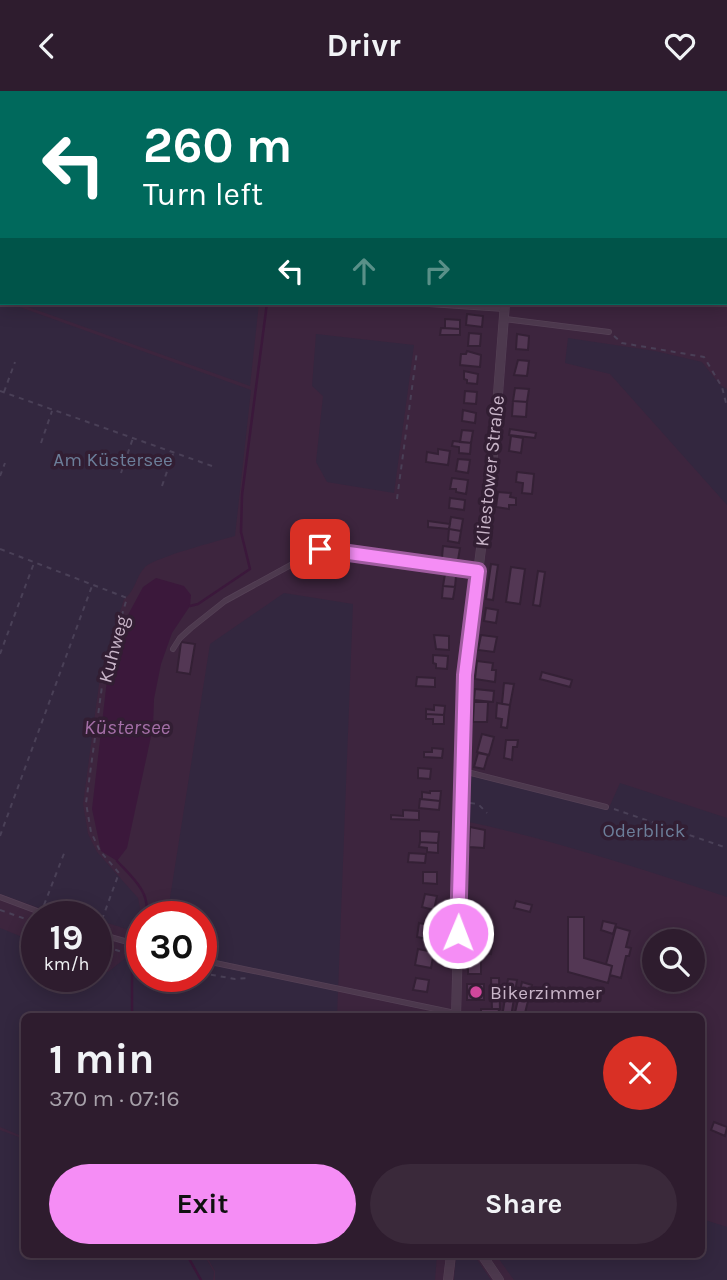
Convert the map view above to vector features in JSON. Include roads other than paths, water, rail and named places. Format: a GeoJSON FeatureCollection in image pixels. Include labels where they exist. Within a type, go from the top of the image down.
{"type":"FeatureCollection","features":[{"type":"Feature","properties":{"kind":"street"},"geometry":{"type":"LineString","coordinates":[[436,91],[482,91]]}},
{"type":"Feature","properties":{"kind":"street","name":"Kliestower Straße"},"geometry":{"type":"LineString","coordinates":[[456,1013],[465,675],[494,446],[505,306]]}},
{"type":"Feature","properties":{"kind":"street"},"geometry":{"type":"LineString","coordinates":[[448,1280],[451,1258]]}},
{"type":"Feature","properties":{"kind":"street"},"geometry":{"type":"LineString","coordinates":[[484,1258],[499,1280]]}},
{"type":"Feature","properties":{"kind":"lane"},"geometry":{"type":"LineString","coordinates":[[475,305],[505,306]]}},
{"type":"Feature","properties":{"kind":"lane"},"geometry":{"type":"LineString","coordinates":[[504,319],[609,332]]}},
{"type":"Feature","properties":{"kind":"lane"},"geometry":{"type":"LineString","coordinates":[[173,649],[180,638],[225,601],[320,549],[478,571]]}},
{"type":"Feature","properties":{"kind":"lane"},"geometry":{"type":"LineString","coordinates":[[462,771],[606,807]]}},
{"type":"Feature","properties":{"kind":"lane"},"geometry":{"type":"LineString","coordinates":[[0,897],[21,905]]}},
{"type":"Feature","properties":{"kind":"lane"},"geometry":{"type":"LineString","coordinates":[[217,964],[447,1013]]}},
{"type":"Feature","properties":{"kind":"water","name":"Küstersee"},"geometry":{"type":"Polygon","coordinates":[[[156,578],[184,586],[191,595],[190,606],[172,633],[161,664],[154,699],[153,727],[127,848],[117,861],[101,851],[92,809],[107,680],[129,613],[143,587],[156,578]]]}},
{"type":"Feature","properties":{"kind":"waterway"},"geometry":{"type":"LineString","coordinates":[[190,606],[198,604],[250,569],[241,532],[242,495],[267,305]]}},
{"type":"Feature","properties":{"kind":"waterway"},"geometry":{"type":"LineString","coordinates":[[117,861],[134,879],[146,901]]}},
{"type":"Feature","properties":{"kind":"waterway"},"geometry":{"type":"LineString","coordinates":[[132,992],[132,1013]]}},
{"type":"Feature","properties":{"kind":"waterway"},"geometry":{"type":"LineString","coordinates":[[189,1258],[201,1280]]}},
{"type":"Feature","properties":{"kind":"place","name":"Bikerzimmer"},"geometry":{"type":"Point","coordinates":[476,992]}},
{"type":"Feature","properties":{"kind":"park label","name":"Am Küstersee"},"geometry":{"type":"Point","coordinates":[113,459]}},
{"type":"Feature","properties":{"kind":"park label","name":"Oderblick"},"geometry":{"type":"Point","coordinates":[644,830]}}]}
